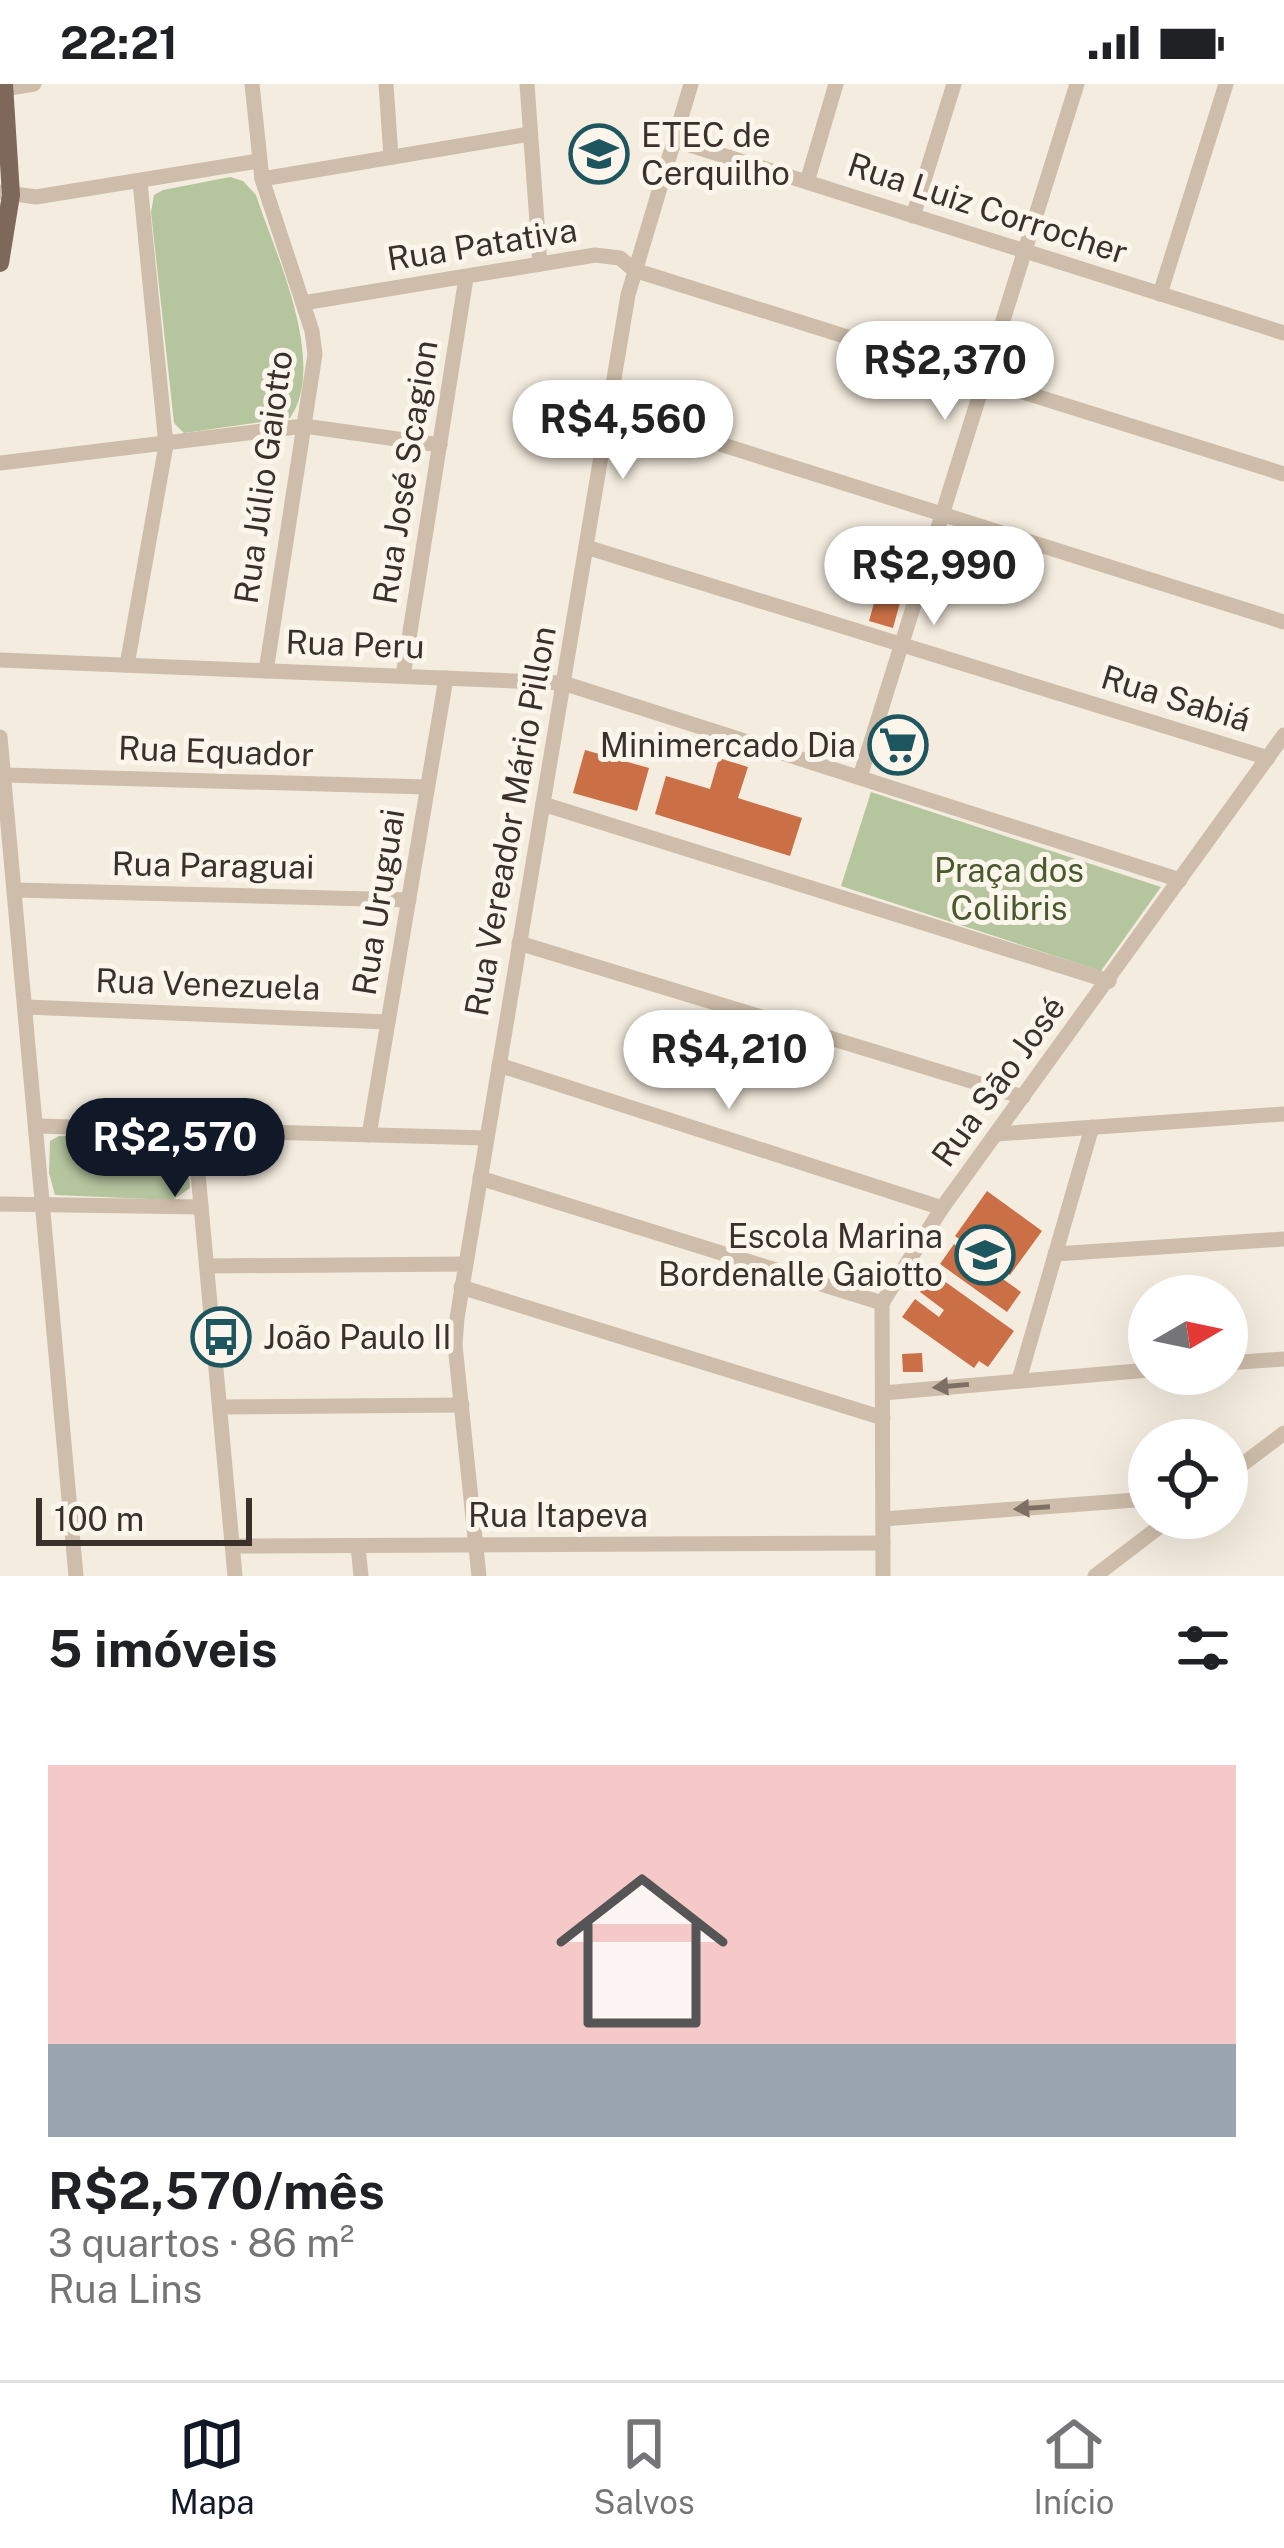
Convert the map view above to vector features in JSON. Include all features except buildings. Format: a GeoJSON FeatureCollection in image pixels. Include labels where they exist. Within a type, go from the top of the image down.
{"type":"FeatureCollection","features":[{"type":"Feature","properties":{"kind":"main road"},"geometry":{"type":"LineString","coordinates":[[0,262],[6,194],[4,87]]}},
{"type":"Feature","properties":{"kind":"main road"},"geometry":{"type":"LineString","coordinates":[[0,170],[6,149]]}},
{"type":"Feature","properties":{"kind":"street"},"geometry":{"type":"LineString","coordinates":[[4,87],[34,84]]}},
{"type":"Feature","properties":{"kind":"street","name":"Rua Júlio Gaiotto"},"geometry":{"type":"LineString","coordinates":[[252,84],[262,179],[315,353],[266,671]]}},
{"type":"Feature","properties":{"kind":"street"},"geometry":{"type":"LineString","coordinates":[[386,84],[391,157]]}},
{"type":"Feature","properties":{"kind":"street"},"geometry":{"type":"LineString","coordinates":[[526,84],[540,264]]}},
{"type":"Feature","properties":{"kind":"street","name":"Rua Vereador Mário Pillon"},"geometry":{"type":"LineString","coordinates":[[479,1576],[455,1345],[461,1287],[634,270],[691,84]]}},
{"type":"Feature","properties":{"kind":"street"},"geometry":{"type":"LineString","coordinates":[[807,182],[836,84]]}},
{"type":"Feature","properties":{"kind":"street"},"geometry":{"type":"LineString","coordinates":[[913,216],[954,84]]}},
{"type":"Feature","properties":{"kind":"street"},"geometry":{"type":"LineString","coordinates":[[860,777],[1078,84]]}},
{"type":"Feature","properties":{"kind":"street"},"geometry":{"type":"LineString","coordinates":[[1160,294],[1226,84]]}},
{"type":"Feature","properties":{"kind":"street"},"geometry":{"type":"LineString","coordinates":[[262,179],[530,134]]}},
{"type":"Feature","properties":{"kind":"street","name":"Rua Luiz Corrocher"},"geometry":{"type":"LineString","coordinates":[[674,140],[1284,333]]}},
{"type":"Feature","properties":{"kind":"street"},"geometry":{"type":"LineString","coordinates":[[6,194],[36,197],[258,160]]}},
{"type":"Feature","properties":{"kind":"street"},"geometry":{"type":"LineString","coordinates":[[127,665],[166,445],[140,182]]}},
{"type":"Feature","properties":{"kind":"street","name":"Rua Patativa"},"geometry":{"type":"LineString","coordinates":[[303,302],[595,255],[620,258],[634,270],[1284,474]]}},
{"type":"Feature","properties":{"kind":"street","name":"Rua José Scagion"},"geometry":{"type":"LineString","coordinates":[[403,676],[466,278]]}},
{"type":"Feature","properties":{"kind":"street"},"geometry":{"type":"LineString","coordinates":[[609,409],[1284,622]]}},
{"type":"Feature","properties":{"kind":"street"},"geometry":{"type":"LineString","coordinates":[[0,463],[304,426],[440,445]]}},
{"type":"Feature","properties":{"kind":"street","name":"Rua Sabiá"},"geometry":{"type":"LineString","coordinates":[[586,547],[1268,758]]}},
{"type":"Feature","properties":{"kind":"street","name":"Rua Peru"},"geometry":{"type":"LineString","coordinates":[[0,660],[563,683]]}},
{"type":"Feature","properties":{"kind":"street","name":"Rua Uruguai"},"geometry":{"type":"LineString","coordinates":[[369,1135],[446,678]]}},
{"type":"Feature","properties":{"kind":"street"},"geometry":{"type":"LineString","coordinates":[[563,683],[1180,880]]}},
{"type":"Feature","properties":{"kind":"street","name":"Rua São José"},"geometry":{"type":"LineString","coordinates":[[882,1303],[942,1208],[1284,735]]}},
{"type":"Feature","properties":{"kind":"street"},"geometry":{"type":"LineString","coordinates":[[0,737],[6,861],[15,890],[76,1576]]}},
{"type":"Feature","properties":{"kind":"street","name":"Rua Equador"},"geometry":{"type":"LineString","coordinates":[[4,775],[427,787]]}},
{"type":"Feature","properties":{"kind":"street"},"geometry":{"type":"LineString","coordinates":[[543,804],[1108,981]]}},
{"type":"Feature","properties":{"kind":"street","name":"Rua Paraguai"},"geometry":{"type":"LineString","coordinates":[[15,890],[409,900]]}},
{"type":"Feature","properties":{"kind":"street"},"geometry":{"type":"LineString","coordinates":[[519,944],[1023,1097]]}},
{"type":"Feature","properties":{"kind":"street","name":"Rua Venezuela"},"geometry":{"type":"LineString","coordinates":[[26,1006],[388,1022]]}},
{"type":"Feature","properties":{"kind":"street"},"geometry":{"type":"LineString","coordinates":[[499,1065],[942,1208]]}},
{"type":"Feature","properties":{"kind":"street"},"geometry":{"type":"LineString","coordinates":[[996,1134],[1284,1114]]}},
{"type":"Feature","properties":{"kind":"street"},"geometry":{"type":"LineString","coordinates":[[37,1126],[487,1138]]}},
{"type":"Feature","properties":{"kind":"street"},"geometry":{"type":"LineString","coordinates":[[1019,1380],[1092,1127]]}},
{"type":"Feature","properties":{"kind":"street"},"geometry":{"type":"LineString","coordinates":[[194,1130],[235,1576]]}},
{"type":"Feature","properties":{"kind":"street"},"geometry":{"type":"LineString","coordinates":[[480,1178],[882,1303],[883,1576]]}},
{"type":"Feature","properties":{"kind":"street"},"geometry":{"type":"LineString","coordinates":[[0,1204],[202,1207]]}},
{"type":"Feature","properties":{"kind":"street"},"geometry":{"type":"LineString","coordinates":[[1055,1254],[1284,1239]]}},
{"type":"Feature","properties":{"kind":"street"},"geometry":{"type":"LineString","coordinates":[[207,1266],[465,1264]]}},
{"type":"Feature","properties":{"kind":"street"},"geometry":{"type":"LineString","coordinates":[[461,1287],[883,1418]]}},
{"type":"Feature","properties":{"kind":"street"},"geometry":{"type":"LineString","coordinates":[[1248,1362],[1284,1359]]}},
{"type":"Feature","properties":{"kind":"street"},"geometry":{"type":"LineString","coordinates":[[883,1393],[1128,1372]]}},
{"type":"Feature","properties":{"kind":"street"},"geometry":{"type":"LineString","coordinates":[[220,1407],[461,1406]]}},
{"type":"Feature","properties":{"kind":"street"},"geometry":{"type":"LineString","coordinates":[[1248,1460],[1284,1432]]}},
{"type":"Feature","properties":{"kind":"street"},"geometry":{"type":"LineString","coordinates":[[883,1519],[1128,1501]]}},
{"type":"Feature","properties":{"kind":"street"},"geometry":{"type":"LineString","coordinates":[[1095,1576],[1144,1539]]}},
{"type":"Feature","properties":{"kind":"street","name":"Rua Itapeva"},"geometry":{"type":"LineString","coordinates":[[232,1546],[883,1544]]}},
{"type":"Feature","properties":{"kind":"street"},"geometry":{"type":"LineString","coordinates":[[358,1546],[361,1576]]}},
{"type":"Feature","properties":{"kind":"green space"},"geometry":{"type":"Polygon","coordinates":[[[230,177],[243,181],[256,195],[285,277],[301,339],[300,395],[290,418],[184,433],[174,423],[151,212],[154,195],[230,177]]]}},
{"type":"Feature","properties":{"kind":"green space","name":"Praça dos Colibris"},"geometry":{"type":"Polygon","coordinates":[[[871,792],[1161,887],[1101,971],[841,886],[871,792]]]}},
{"type":"Feature","properties":{"kind":"green space"},"geometry":{"type":"Polygon","coordinates":[[[59,1136],[176,1139],[186,1149],[190,1188],[173,1200],[55,1195],[49,1173],[50,1141],[59,1136]]]}},
{"type":"Feature","properties":{"kind":"place","name":"ETEC de Cerquilho"},"geometry":{"type":"Point","coordinates":[599,154]}},
{"type":"Feature","properties":{"kind":"place","name":"Minimercado Dia"},"geometry":{"type":"Point","coordinates":[898,745]}},
{"type":"Feature","properties":{"kind":"place","name":"Escola Marina Bordenalle Gaiotto"},"geometry":{"type":"Point","coordinates":[985,1255]}},
{"type":"Feature","properties":{"kind":"place","name":"João Paulo II"},"geometry":{"type":"Point","coordinates":[221,1337]}}]}
